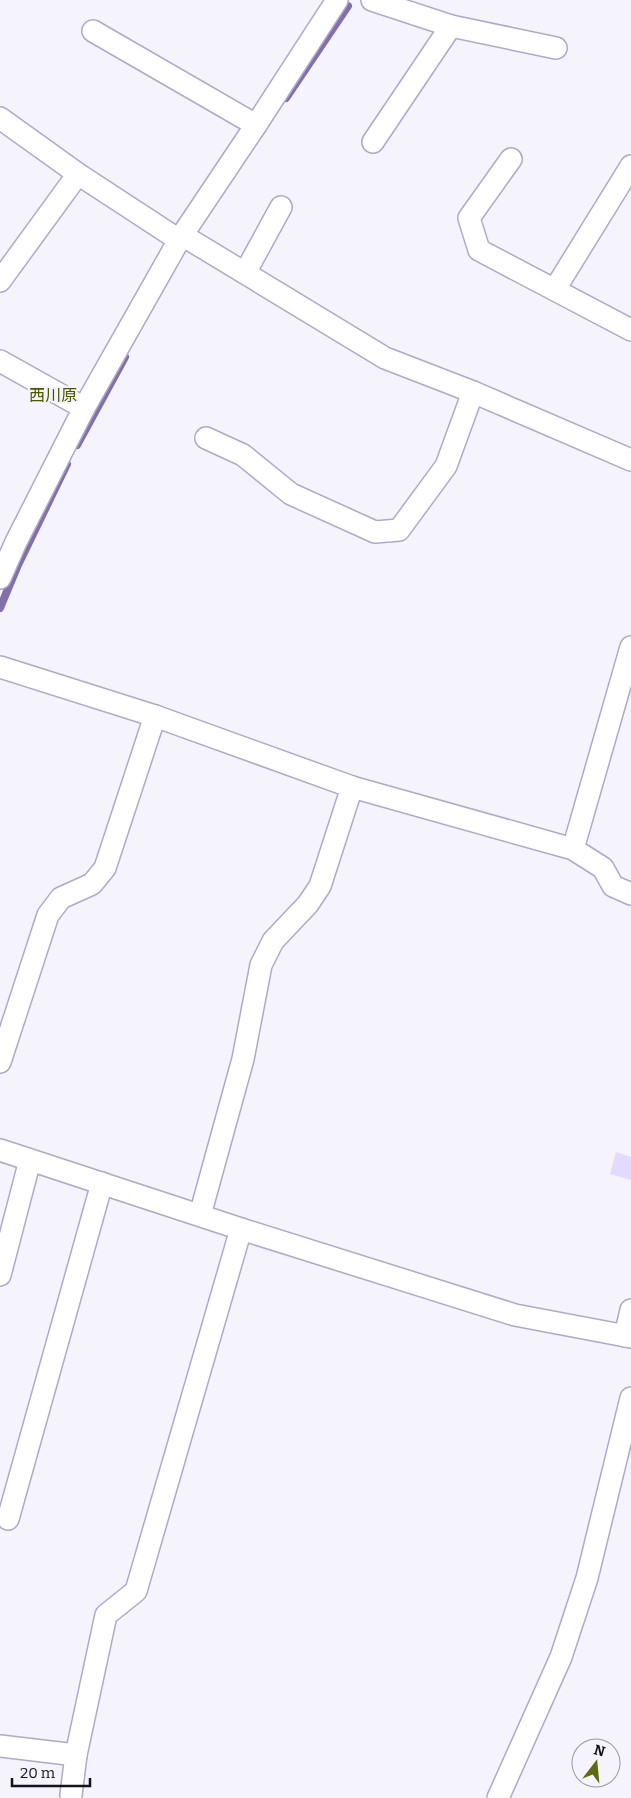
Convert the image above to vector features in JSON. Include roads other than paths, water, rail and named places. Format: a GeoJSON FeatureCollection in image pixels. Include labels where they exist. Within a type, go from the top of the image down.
{"type":"FeatureCollection","features":[{"type":"Feature","properties":{"kind":"street"},"geometry":{"type":"LineString","coordinates":[[0,578],[16,542],[84,408],[180,237],[256,125],[337,0]]}},
{"type":"Feature","properties":{"kind":"street"},"geometry":{"type":"LineString","coordinates":[[372,0],[451,26],[556,48]]}},
{"type":"Feature","properties":{"kind":"street"},"geometry":{"type":"LineString","coordinates":[[373,142],[451,26]]}},
{"type":"Feature","properties":{"kind":"street"},"geometry":{"type":"LineString","coordinates":[[93,32],[256,125]]}},
{"type":"Feature","properties":{"kind":"street"},"geometry":{"type":"LineString","coordinates":[[0,118],[78,174],[180,237],[245,273],[385,358],[473,392],[631,460]]}},
{"type":"Feature","properties":{"kind":"street"},"geometry":{"type":"LineString","coordinates":[[511,159],[469,218],[479,250],[631,330]]}},
{"type":"Feature","properties":{"kind":"street"},"geometry":{"type":"LineString","coordinates":[[554,289],[631,166]]}},
{"type":"Feature","properties":{"kind":"street"},"geometry":{"type":"LineString","coordinates":[[0,281],[78,174]]}},
{"type":"Feature","properties":{"kind":"street"},"geometry":{"type":"LineString","coordinates":[[245,273],[280,207]]}},
{"type":"Feature","properties":{"kind":"street"},"geometry":{"type":"LineString","coordinates":[[0,361],[84,408]]}},
{"type":"Feature","properties":{"kind":"street"},"geometry":{"type":"LineString","coordinates":[[206,438],[243,456],[290,494],[375,532],[398,530],[446,466],[473,392]]}},
{"type":"Feature","properties":{"kind":"street"},"geometry":{"type":"LineString","coordinates":[[573,849],[631,646]]}},
{"type":"Feature","properties":{"kind":"street"},"geometry":{"type":"LineString","coordinates":[[0,667],[154,716],[352,787],[573,849],[603,868],[613,886],[631,894]]}},
{"type":"Feature","properties":{"kind":"street"},"geometry":{"type":"LineString","coordinates":[[0,1062],[48,915],[61,898],[92,884],[105,868],[154,716]]}},
{"type":"Feature","properties":{"kind":"street"},"geometry":{"type":"LineString","coordinates":[[200,1215],[243,1058],[261,965],[272,941],[308,904],[320,886],[352,787]]}},
{"type":"Feature","properties":{"kind":"street"},"geometry":{"type":"LineString","coordinates":[[0,1150],[515,1315],[628,1336],[631,1310]]}},
{"type":"Feature","properties":{"kind":"street"},"geometry":{"type":"LineString","coordinates":[[0,1275],[30,1160]]}},
{"type":"Feature","properties":{"kind":"street"},"geometry":{"type":"LineString","coordinates":[[8,1519],[102,1183]]}},
{"type":"Feature","properties":{"kind":"street"},"geometry":{"type":"LineString","coordinates":[[71,1795],[76,1756],[106,1614],[136,1591],[240,1228]]}},
{"type":"Feature","properties":{"kind":"street"},"geometry":{"type":"LineString","coordinates":[[498,1798],[562,1657],[588,1578],[631,1398]]}},
{"type":"Feature","properties":{"kind":"street"},"geometry":{"type":"LineString","coordinates":[[0,1746],[76,1756]]}},
{"type":"Feature","properties":{"kind":"waterway"},"geometry":{"type":"LineString","coordinates":[[286,98],[348,6]]}},
{"type":"Feature","properties":{"kind":"waterway"},"geometry":{"type":"LineString","coordinates":[[77,445],[125,357]]}},
{"type":"Feature","properties":{"kind":"waterway"},"geometry":{"type":"LineString","coordinates":[[0,608],[18,565],[67,464]]}},
{"type":"Feature","properties":{"kind":"district","name":"西川原"},"geometry":{"type":"Point","coordinates":[53,395]}}]}
